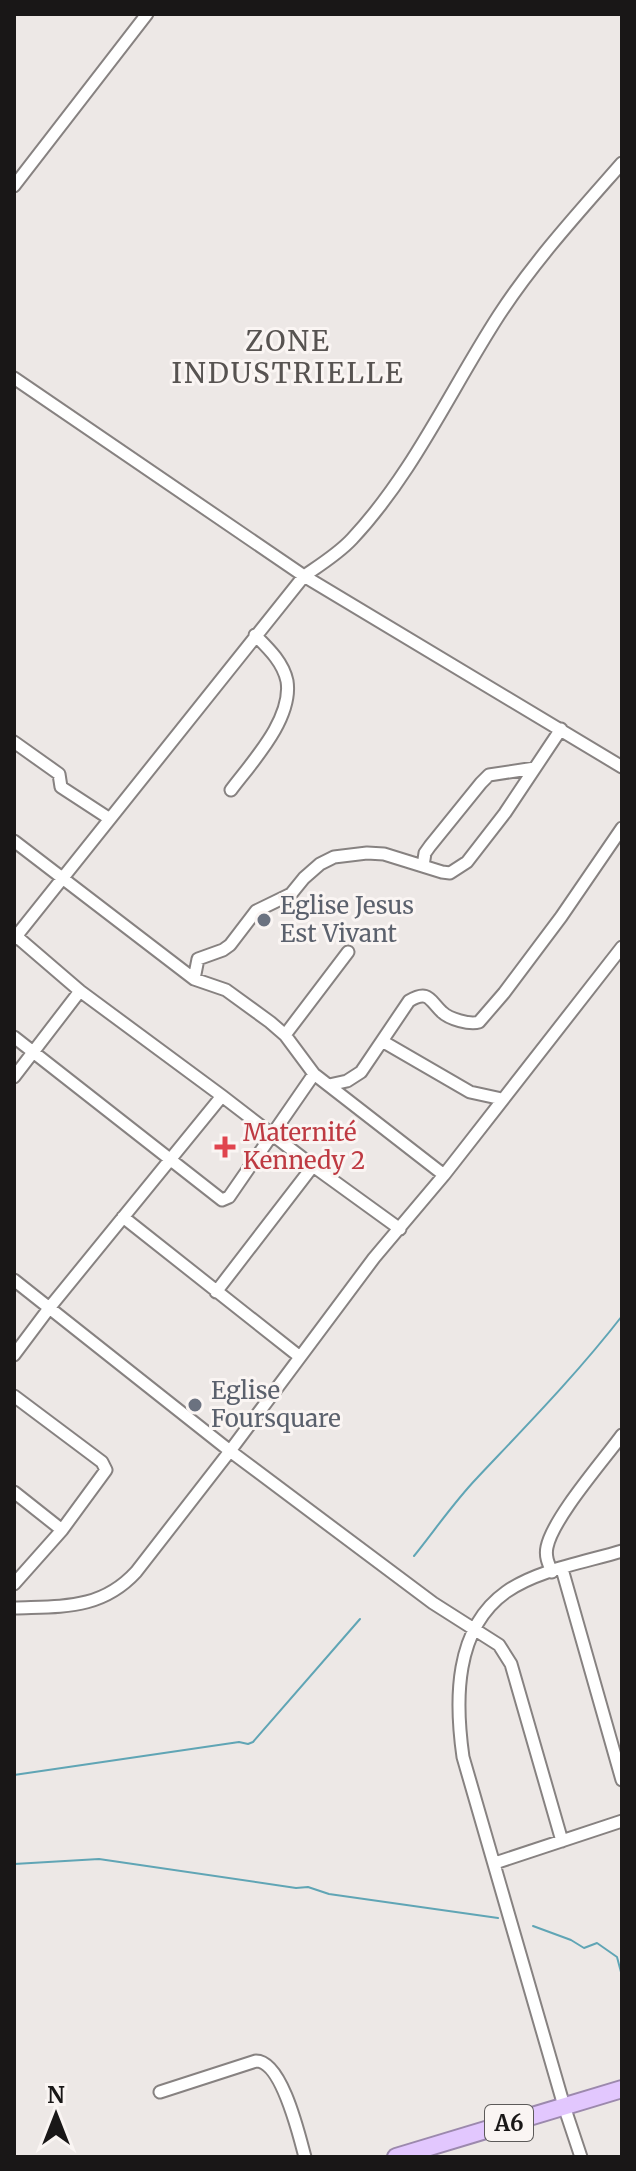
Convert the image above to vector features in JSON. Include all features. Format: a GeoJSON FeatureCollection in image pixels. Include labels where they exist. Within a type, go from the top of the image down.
{"type":"FeatureCollection","features":[{"type":"Feature","properties":{"kind":"highway","name":"A6"},"geometry":{"type":"LineString","coordinates":[[396,2157],[420,2154],[622,2089]]}},
{"type":"Feature","properties":{"kind":"street"},"geometry":{"type":"LineString","coordinates":[[14,186],[147,14]]}},
{"type":"Feature","properties":{"kind":"street"},"geometry":{"type":"LineString","coordinates":[[400,1229],[80,991],[15,938],[304,576],[328,561],[351,540],[393,488],[479,347],[533,267],[622,163]]}},
{"type":"Feature","properties":{"kind":"street"},"geometry":{"type":"LineString","coordinates":[[14,378],[304,576],[622,767]]}},
{"type":"Feature","properties":{"kind":"street"},"geometry":{"type":"LineString","coordinates":[[231,790],[277,726],[287,693],[287,681],[282,669],[269,648],[255,635]]}},
{"type":"Feature","properties":{"kind":"street"},"geometry":{"type":"LineString","coordinates":[[194,979],[198,959],[230,945],[256,911],[291,894],[320,864],[334,857],[384,854],[450,873],[467,862],[561,729]]}},
{"type":"Feature","properties":{"kind":"street"},"geometry":{"type":"LineString","coordinates":[[14,742],[59,774],[61,787],[110,819]]}},
{"type":"Feature","properties":{"kind":"street"},"geometry":{"type":"LineString","coordinates":[[423,866],[425,853],[430,846],[489,775],[535,768]]}},
{"type":"Feature","properties":{"kind":"street"},"geometry":{"type":"LineString","coordinates":[[329,1085],[355,1077],[415,997],[432,999],[443,1013],[466,1023],[479,1022],[552,930],[622,828]]}},
{"type":"Feature","properties":{"kind":"street"},"geometry":{"type":"LineString","coordinates":[[14,841],[194,979],[226,990],[285,1035],[314,1074],[444,1175]]}},
{"type":"Feature","properties":{"kind":"street"},"geometry":{"type":"LineString","coordinates":[[14,1608],[81,1604],[123,1586],[136,1572],[374,1258],[444,1175],[622,947]]}},
{"type":"Feature","properties":{"kind":"street"},"geometry":{"type":"LineString","coordinates":[[285,1035],[348,952]]}},
{"type":"Feature","properties":{"kind":"street"},"geometry":{"type":"LineString","coordinates":[[14,1077],[80,991]]}},
{"type":"Feature","properties":{"kind":"street"},"geometry":{"type":"LineString","coordinates":[[14,1037],[222,1200],[229,1197],[314,1074]]}},
{"type":"Feature","properties":{"kind":"street"},"geometry":{"type":"LineString","coordinates":[[382,1041],[470,1092],[502,1099]]}},
{"type":"Feature","properties":{"kind":"street"},"geometry":{"type":"LineString","coordinates":[[14,1355],[222,1096]]}},
{"type":"Feature","properties":{"kind":"street"},"geometry":{"type":"LineString","coordinates":[[216,1292],[313,1166]]}},
{"type":"Feature","properties":{"kind":"street"},"geometry":{"type":"LineString","coordinates":[[123,1217],[300,1357]]}},
{"type":"Feature","properties":{"kind":"street"},"geometry":{"type":"LineString","coordinates":[[14,1280],[230,1451],[433,1603],[499,1645],[511,1664],[562,1841]]}},
{"type":"Feature","properties":{"kind":"street"},"geometry":{"type":"LineString","coordinates":[[14,1396],[102,1462],[106,1470],[62,1530],[14,1584]]}},
{"type":"Feature","properties":{"kind":"street"},"geometry":{"type":"LineString","coordinates":[[622,1435],[570,1504],[550,1536],[546,1549],[547,1559],[557,1570],[622,1780]]}},
{"type":"Feature","properties":{"kind":"street"},"geometry":{"type":"LineString","coordinates":[[14,1492],[62,1530]]}},
{"type":"Feature","properties":{"kind":"street"},"geometry":{"type":"LineString","coordinates":[[581,2157],[463,1757],[458,1722],[459,1688],[463,1660],[474,1629],[506,1592],[557,1570],[622,1551]]}},
{"type":"Feature","properties":{"kind":"street"},"geometry":{"type":"LineString","coordinates":[[495,1863],[622,1821]]}},
{"type":"Feature","properties":{"kind":"street"},"geometry":{"type":"LineString","coordinates":[[160,2092],[263,2061],[270,2067],[287,2099],[305,2157]]}},
{"type":"Feature","properties":{"kind":"waterway"},"geometry":{"type":"LineString","coordinates":[[414,1556],[452,1506],[570,1379],[622,1316]]}},
{"type":"Feature","properties":{"kind":"waterway"},"geometry":{"type":"LineString","coordinates":[[14,1775],[253,1742],[360,1619]]}},
{"type":"Feature","properties":{"kind":"waterway"},"geometry":{"type":"LineString","coordinates":[[14,1864],[99,1859],[296,1888],[308,1887],[329,1894],[498,1918]]}},
{"type":"Feature","properties":{"kind":"waterway"},"geometry":{"type":"LineString","coordinates":[[533,1926],[584,1948],[597,1943],[617,1957],[622,1976]]}},
{"type":"Feature","properties":{"kind":"place","name":"Eglise Jesus Est Vivant"},"geometry":{"type":"Point","coordinates":[264,920]}},
{"type":"Feature","properties":{"kind":"place","name":"Maternité Kennedy 2"},"geometry":{"type":"Point","coordinates":[225,1147]}},
{"type":"Feature","properties":{"kind":"place","name":"Eglise Foursquare"},"geometry":{"type":"Point","coordinates":[195,1405]}},
{"type":"Feature","properties":{"kind":"district","name":"ZONE INDUSTRIELLE"},"geometry":{"type":"Point","coordinates":[288,357]}}]}
